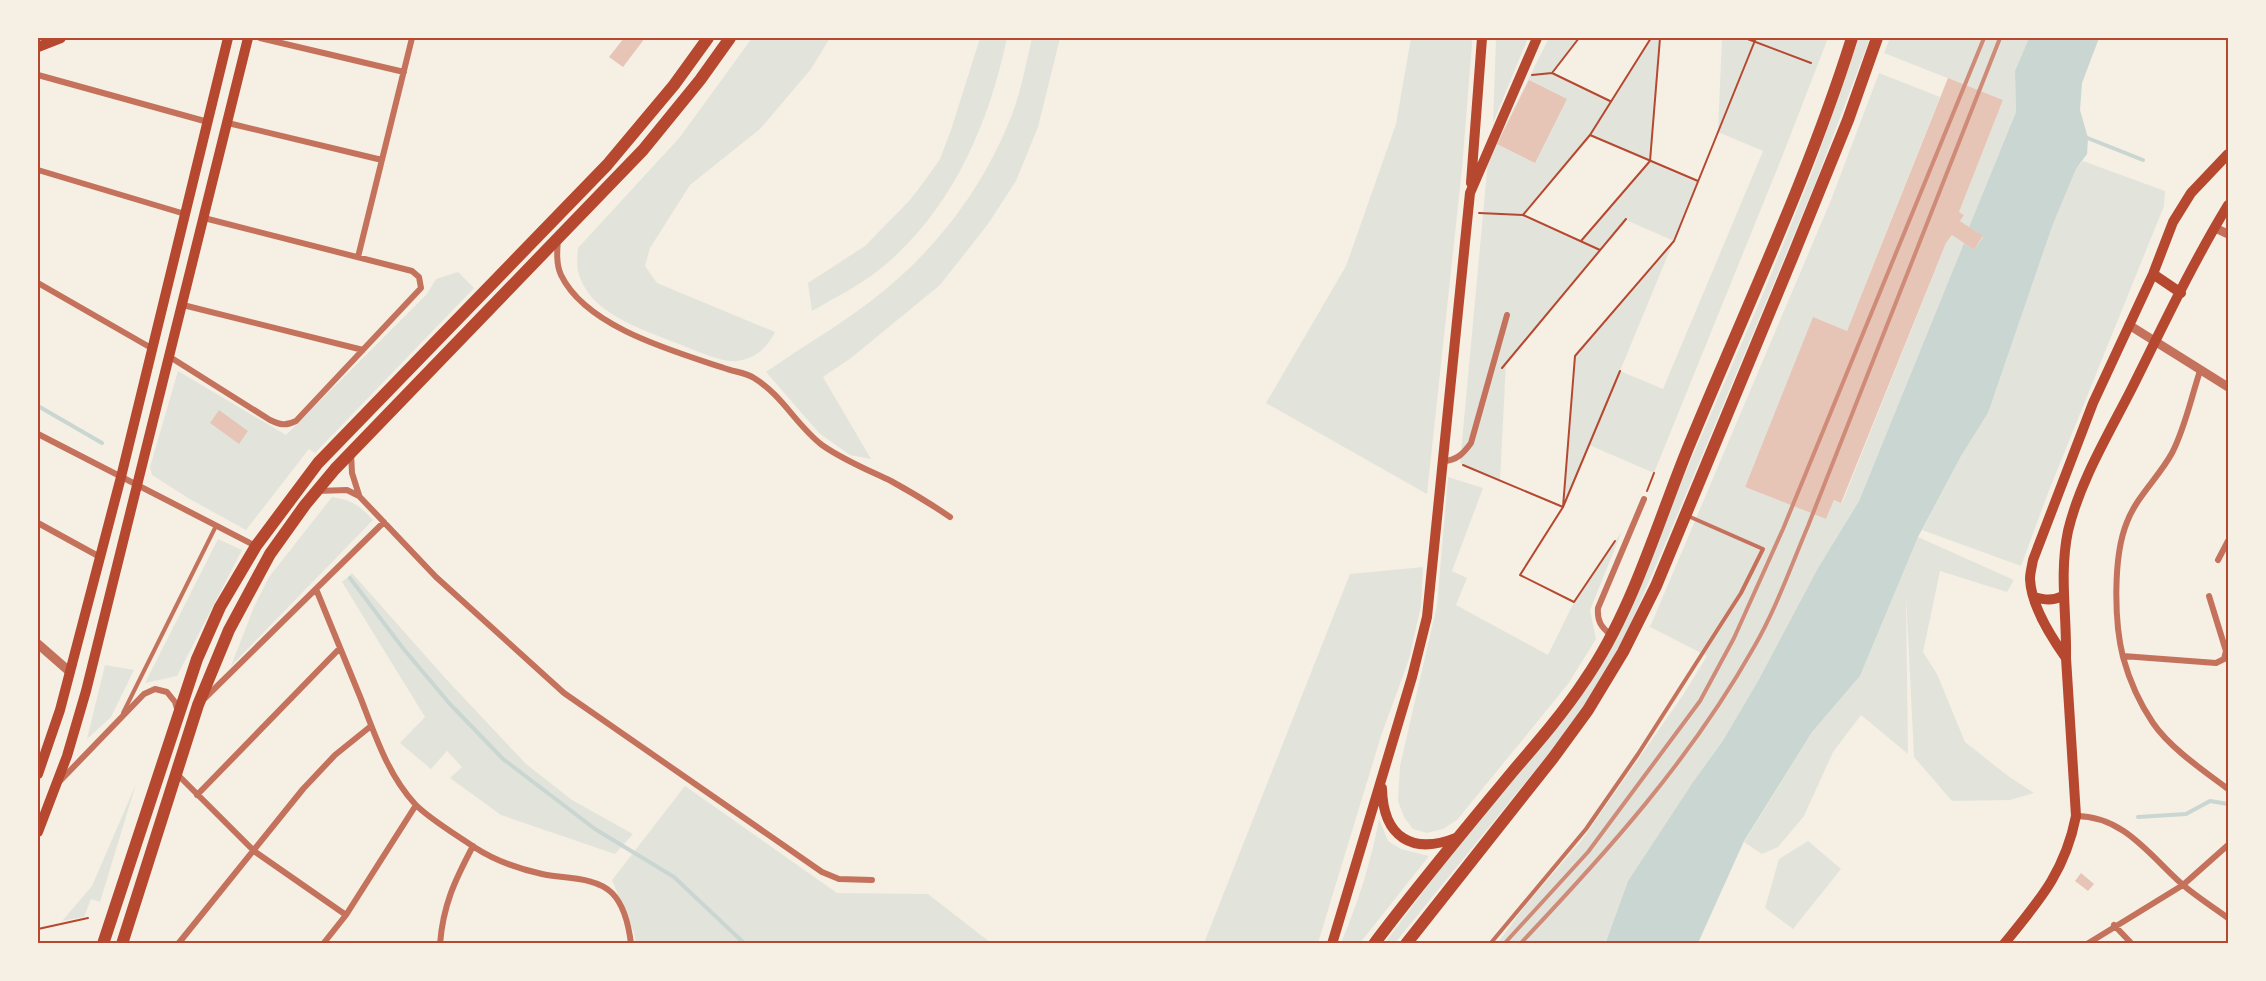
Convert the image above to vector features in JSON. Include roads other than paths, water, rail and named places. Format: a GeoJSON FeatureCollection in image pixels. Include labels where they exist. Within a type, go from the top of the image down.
{"type":"FeatureCollection","features":[{"type":"Feature","properties":{"kind":"main road"},"geometry":{"type":"LineString","coordinates":[[38,48],[62,38]]}},
{"type":"Feature","properties":{"kind":"main road"},"geometry":{"type":"LineString","coordinates":[[38,774],[60,710],[121,477],[228,38]]}},
{"type":"Feature","properties":{"kind":"main road"},"geometry":{"type":"LineString","coordinates":[[38,831],[56,786],[81,706],[248,38]]}},
{"type":"Feature","properties":{"kind":"main road"},"geometry":{"type":"LineString","coordinates":[[103,944],[196,660],[212,624],[256,546],[318,463],[607,165],[674,85],[708,38]]}},
{"type":"Feature","properties":{"kind":"main road"},"geometry":{"type":"LineString","coordinates":[[122,944],[198,705],[229,630],[260,570],[316,491],[660,130],[730,38]]}},
{"type":"Feature","properties":{"kind":"main road"},"geometry":{"type":"LineString","coordinates":[[1332,944],[1412,677],[1427,618],[1448,461],[1482,38]]}},
{"type":"Feature","properties":{"kind":"main road"},"geometry":{"type":"LineString","coordinates":[[1470,193],[1537,38]]}},
{"type":"Feature","properties":{"kind":"main road"},"geometry":{"type":"LineString","coordinates":[[1374,944],[1458,837],[1557,719],[1587,679],[1611,635],[1803,175],[1831,103],[1852,38]]}},
{"type":"Feature","properties":{"kind":"main road"},"geometry":{"type":"LineString","coordinates":[[1406,944],[1553,758],[1607,681],[1656,586],[1830,166],[1877,38]]}},
{"type":"Feature","properties":{"kind":"main road"},"geometry":{"type":"LineString","coordinates":[[2066,658],[2051,637],[2034,597],[2030,579],[2033,560],[2093,403],[2153,274],[2173,222],[2191,193],[2229,154]]}},
{"type":"Feature","properties":{"kind":"main road"},"geometry":{"type":"LineString","coordinates":[[2004,944],[2045,894],[2061,866],[2071,839],[2076,816],[2063,596],[2063,566],[2069,530],[2099,451],[2229,205]]}},
{"type":"Feature","properties":{"kind":"main road"},"geometry":{"type":"LineString","coordinates":[[2153,274],[2181,293]]}},
{"type":"Feature","properties":{"kind":"main road"},"geometry":{"type":"LineString","coordinates":[[2034,597],[2055,600],[2063,596]]}},
{"type":"Feature","properties":{"kind":"main road"},"geometry":{"type":"LineString","coordinates":[[1383,775],[1383,803],[1391,827],[1397,834],[1416,844],[1428,845],[1458,837]]}},
{"type":"Feature","properties":{"kind":"street"},"geometry":{"type":"LineString","coordinates":[[260,38],[404,72]]}},
{"type":"Feature","properties":{"kind":"street"},"geometry":{"type":"LineString","coordinates":[[358,257],[412,38]]}},
{"type":"Feature","properties":{"kind":"street"},"geometry":{"type":"LineString","coordinates":[[38,75],[209,123]]}},
{"type":"Feature","properties":{"kind":"street"},"geometry":{"type":"LineString","coordinates":[[228,123],[382,160]]}},
{"type":"Feature","properties":{"kind":"street"},"geometry":{"type":"LineString","coordinates":[[38,170],[185,214]]}},
{"type":"Feature","properties":{"kind":"street"},"geometry":{"type":"LineString","coordinates":[[170,357],[270,420],[282,425],[290,424],[296,421],[421,288],[419,277],[412,271],[204,218]]}},
{"type":"Feature","properties":{"kind":"street"},"geometry":{"type":"LineString","coordinates":[[2215,228],[2229,234]]}},
{"type":"Feature","properties":{"kind":"street"},"geometry":{"type":"LineString","coordinates":[[559,237],[557,255],[561,274],[578,300],[603,320],[623,331],[726,369],[752,376],[787,406],[821,444],[843,458],[914,494],[950,517]]}},
{"type":"Feature","properties":{"kind":"street"},"geometry":{"type":"LineString","coordinates":[[38,284],[153,350]]}},
{"type":"Feature","properties":{"kind":"street"},"geometry":{"type":"LineString","coordinates":[[183,305],[363,350]]}},
{"type":"Feature","properties":{"kind":"street"},"geometry":{"type":"LineString","coordinates":[[1448,461],[1464,453],[1471,443],[1507,315]]}},
{"type":"Feature","properties":{"kind":"street"},"geometry":{"type":"LineString","coordinates":[[2129,325],[2229,387]]}},
{"type":"Feature","properties":{"kind":"street"},"geometry":{"type":"LineString","coordinates":[[2200,371],[2172,453],[2128,519],[2120,540],[2117,599],[2123,656],[2136,692],[2154,724],[2167,740],[2229,789]]}},
{"type":"Feature","properties":{"kind":"street"},"geometry":{"type":"LineString","coordinates":[[38,434],[256,546]]}},
{"type":"Feature","properties":{"kind":"street"},"geometry":{"type":"LineString","coordinates":[[351,453],[352,473],[359,496]]}},
{"type":"Feature","properties":{"kind":"street"},"geometry":{"type":"LineString","coordinates":[[316,491],[347,490],[359,496],[436,577],[564,693],[822,872],[839,879],[872,880]]}},
{"type":"Feature","properties":{"kind":"street"},"geometry":{"type":"LineString","coordinates":[[1611,635],[1598,620],[1599,603],[1644,499]]}},
{"type":"Feature","properties":{"kind":"street"},"geometry":{"type":"LineString","coordinates":[[198,705],[384,522]]}},
{"type":"Feature","properties":{"kind":"street"},"geometry":{"type":"LineString","coordinates":[[38,523],[100,557]]}},
{"type":"Feature","properties":{"kind":"street"},"geometry":{"type":"LineString","coordinates":[[2218,560],[2229,541]]}},
{"type":"Feature","properties":{"kind":"street"},"geometry":{"type":"LineString","coordinates":[[316,589],[391,770],[416,805],[473,846],[513,866],[541,874],[586,881],[600,885],[611,892],[624,915],[631,944]]}},
{"type":"Feature","properties":{"kind":"street"},"geometry":{"type":"LineString","coordinates":[[2123,656],[2216,663],[2224,659],[2226,651],[2209,596]]}},
{"type":"Feature","properties":{"kind":"street"},"geometry":{"type":"LineString","coordinates":[[38,644],[70,672]]}},
{"type":"Feature","properties":{"kind":"street"},"geometry":{"type":"LineString","coordinates":[[196,795],[340,648]]}},
{"type":"Feature","properties":{"kind":"street"},"geometry":{"type":"LineString","coordinates":[[56,786],[144,694],[155,689],[167,692],[172,696],[178,713]]}},
{"type":"Feature","properties":{"kind":"street"},"geometry":{"type":"LineString","coordinates":[[178,944],[319,772],[335,755],[371,726]]}},
{"type":"Feature","properties":{"kind":"street"},"geometry":{"type":"LineString","coordinates":[[176,773],[254,851],[346,915]]}},
{"type":"Feature","properties":{"kind":"street"},"geometry":{"type":"LineString","coordinates":[[322,944],[346,915],[416,805]]}},
{"type":"Feature","properties":{"kind":"street"},"geometry":{"type":"LineString","coordinates":[[2076,816],[2089,816],[2118,827],[2145,847],[2183,885],[2229,918]]}},
{"type":"Feature","properties":{"kind":"street"},"geometry":{"type":"LineString","coordinates":[[2087,944],[2114,925],[2183,885],[2229,845]]}},
{"type":"Feature","properties":{"kind":"street"},"geometry":{"type":"LineString","coordinates":[[440,944],[444,908],[455,879],[473,846]]}},
{"type":"Feature","properties":{"kind":"street"},"geometry":{"type":"LineString","coordinates":[[2114,925],[2132,944]]}},
{"type":"Feature","properties":{"kind":"lane"},"geometry":{"type":"LineString","coordinates":[[1490,944],[1586,829],[1638,754],[1741,593],[1763,549],[1684,514]]}},
{"type":"Feature","properties":{"kind":"lane"},"geometry":{"type":"LineString","coordinates":[[121,716],[216,526]]}},
{"type":"Feature","properties":{"kind":"waterway"},"geometry":{"type":"LineString","coordinates":[[2085,137],[2143,160]]}},
{"type":"Feature","properties":{"kind":"waterway"},"geometry":{"type":"LineString","coordinates":[[38,406],[102,443]]}},
{"type":"Feature","properties":{"kind":"waterway"},"geometry":{"type":"LineString","coordinates":[[350,578],[402,647],[449,703],[503,759],[595,829],[674,877],[745,944]]}},
{"type":"Feature","properties":{"kind":"waterway"},"geometry":{"type":"LineString","coordinates":[[2138,817],[2186,814],[2210,801],[2228,804]]}},
{"type":"Feature","properties":{"kind":"railway"},"geometry":{"type":"LineString","coordinates":[[1504,944],[1588,852],[1700,701],[1734,638],[1783,529],[1984,38]]}},
{"type":"Feature","properties":{"kind":"railway"},"geometry":{"type":"LineString","coordinates":[[1520,944],[1616,839],[1675,766],[1703,728],[1762,633],[1808,526],[2000,38]]}}]}
